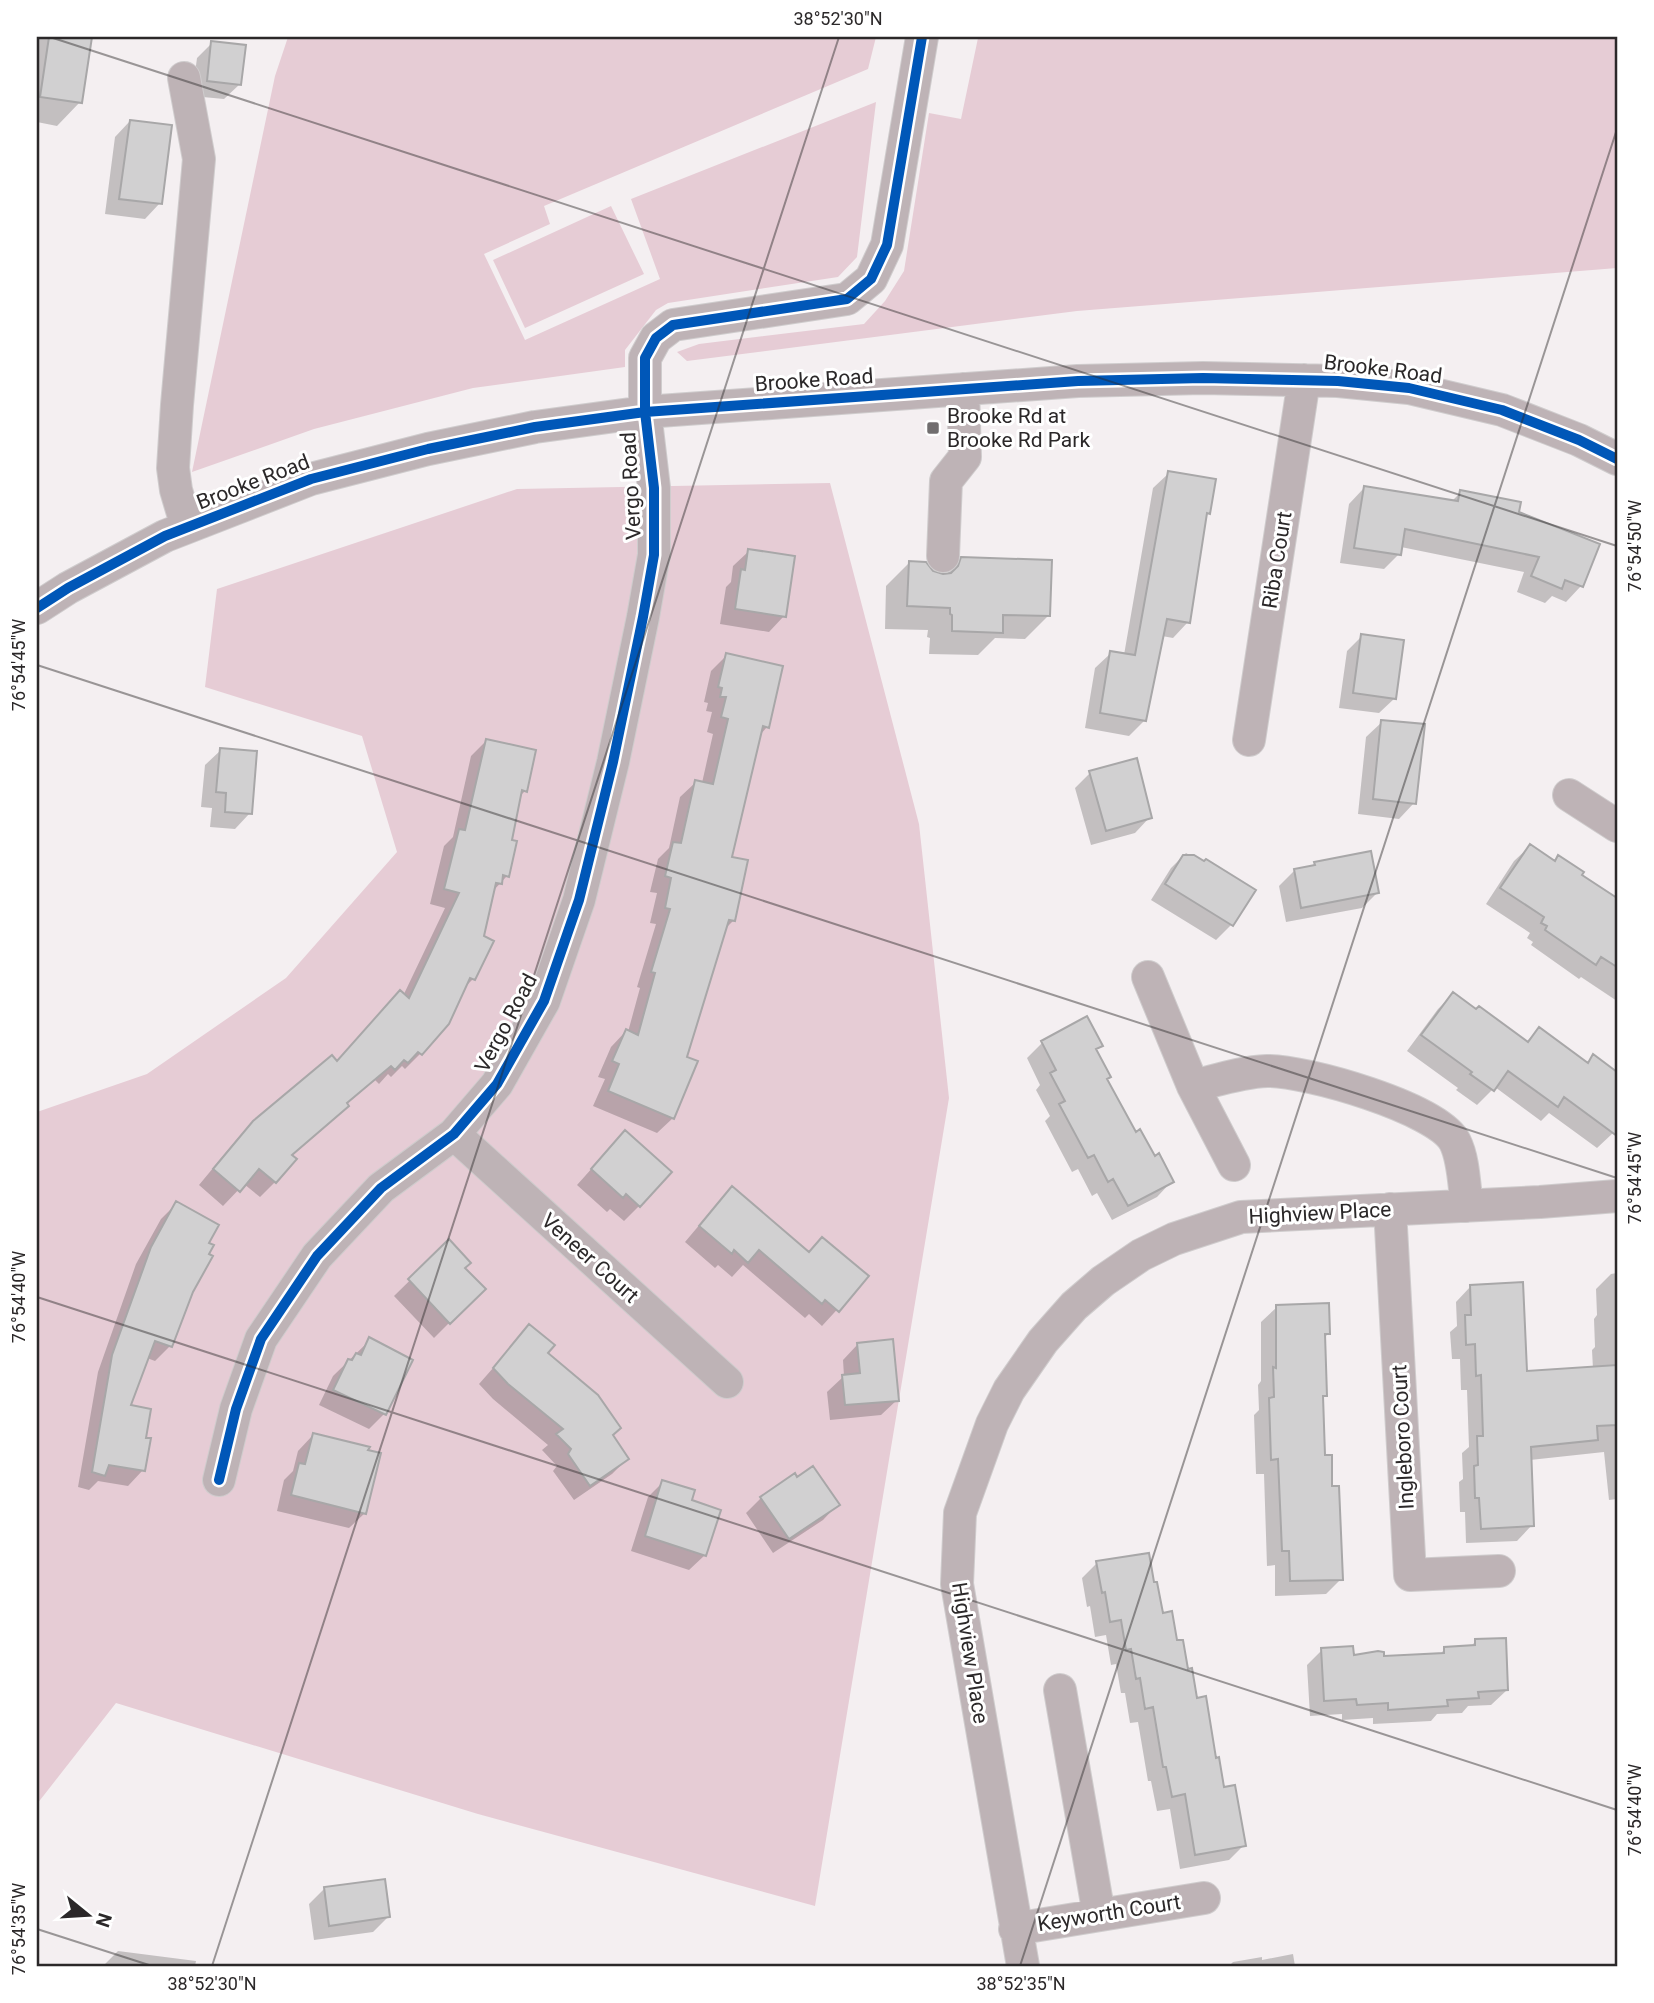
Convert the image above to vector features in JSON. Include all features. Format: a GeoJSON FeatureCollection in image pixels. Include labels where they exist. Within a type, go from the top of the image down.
{"type":"FeatureCollection","features":[{"type":"Feature","properties":{"kind":"street","name":"Vergo Road"},"geometry":{"type":"LineString","coordinates":[[219,1480],[236,1409],[261,1339],[289,1297],[317,1256],[381,1188],[454,1134],[497,1083],[544,1001],[579,900],[613,762],[654,555],[654,488],[645,412],[645,358],[656,338],[673,325],[847,299],[871,279],[887,245],[922,37]]}},
{"type":"Feature","properties":{"kind":"street"},"geometry":{"type":"LineString","coordinates":[[184,78],[200,159],[173,468],[187,527]]}},
{"type":"Feature","properties":{"kind":"street","name":"Brooke Road"},"geometry":{"type":"LineString","coordinates":[[37,608],[68,588],[165,536],[312,479],[428,449],[535,426],[645,412],[1078,381],[1203,378],[1338,381],[1397,387],[1453,397],[1502,410],[1579,440],[1617,459]]}},
{"type":"Feature","properties":{"kind":"street","name":"Riba Court"},"geometry":{"type":"LineString","coordinates":[[1249,740],[1304,380]]}},
{"type":"Feature","properties":{"kind":"street"},"geometry":{"type":"LineString","coordinates":[[943,556],[946,481],[965,457],[964,389]]}},
{"type":"Feature","properties":{"kind":"street"},"geometry":{"type":"LineString","coordinates":[[1569,795],[1617,826]]}},
{"type":"Feature","properties":{"kind":"street"},"geometry":{"type":"LineString","coordinates":[[1148,976],[1193,1086],[1234,1165]]}},
{"type":"Feature","properties":{"kind":"street"},"geometry":{"type":"LineString","coordinates":[[1193,1086],[1241,1073],[1269,1071],[1322,1080],[1389,1101],[1434,1121],[1449,1134],[1458,1154],[1467,1206]]}},
{"type":"Feature","properties":{"kind":"street","name":"Veneer Court"},"geometry":{"type":"LineString","coordinates":[[454,1134],[727,1382]]}},
{"type":"Feature","properties":{"kind":"street","name":"Highview Place"},"geometry":{"type":"LineString","coordinates":[[1023,1966],[957,1584],[960,1513],[992,1424],[1009,1390],[1043,1340],[1074,1306],[1131,1262],[1174,1239],[1241,1217],[1617,1196]]}},
{"type":"Feature","properties":{"kind":"street","name":"Ingleboro Court"},"geometry":{"type":"LineString","coordinates":[[1390,1209],[1410,1575],[1499,1571]]}},
{"type":"Feature","properties":{"kind":"street"},"geometry":{"type":"LineString","coordinates":[[1060,1690],[1099,1915]]}},
{"type":"Feature","properties":{"kind":"street","name":"Keyworth Court"},"geometry":{"type":"LineString","coordinates":[[1015,1929],[1204,1898]]}},
{"type":"Feature","properties":{"kind":"shaded area"},"geometry":{"type":"Polygon","coordinates":[[[288,37],[876,37],[868,69],[544,206],[550,224],[484,254],[525,340],[660,279],[631,199],[876,102],[857,257],[838,277],[668,303],[656,310],[625,350],[625,367],[473,388],[314,429],[192,472],[275,76],[288,37]]]}},
{"type":"Feature","properties":{"kind":"shaded area"},"geometry":{"type":"Polygon","coordinates":[[[974,37],[1617,37],[1617,268],[1077,311],[687,361],[677,352],[699,344],[864,324],[885,301],[904,271],[929,113],[961,119],[978,38],[974,37]]]}},
{"type":"Feature","properties":{"kind":"shaded area"},"geometry":{"type":"Polygon","coordinates":[[[611,206],[644,274],[525,328],[493,260],[611,206]]]}},
{"type":"Feature","properties":{"kind":"shaded area"},"geometry":{"type":"Polygon","coordinates":[[[830,483],[919,824],[949,1098],[815,1906],[478,1814],[116,1703],[37,1804],[37,1112],[147,1074],[286,978],[397,852],[362,736],[205,687],[217,589],[517,489],[830,483]]]}},
{"type":"Feature","properties":{"kind":"building"},"geometry":{"type":"Polygon","coordinates":[[[49,37],[92,37],[82,103],[40,97],[49,37]]]}},
{"type":"Feature","properties":{"kind":"building"},"geometry":{"type":"Polygon","coordinates":[[[211,41],[246,45],[241,85],[207,81],[211,41]]]}},
{"type":"Feature","properties":{"kind":"building"},"geometry":{"type":"Polygon","coordinates":[[[130,120],[172,125],[162,204],[119,199],[130,120]]]}},
{"type":"Feature","properties":{"kind":"building"},"geometry":{"type":"Polygon","coordinates":[[[1168,471],[1216,479],[1210,514],[1207,513],[1190,623],[1167,619],[1146,721],[1100,713],[1110,651],[1135,655],[1168,471]]]}},
{"type":"Feature","properties":{"kind":"building"},"geometry":{"type":"Polygon","coordinates":[[[1364,486],[1458,501],[1460,490],[1521,502],[1519,512],[1600,544],[1583,587],[1565,580],[1562,589],[1531,576],[1539,557],[1405,529],[1401,555],[1354,548],[1364,486]]]}},
{"type":"Feature","properties":{"kind":"building"},"geometry":{"type":"Polygon","coordinates":[[[748,549],[795,556],[786,617],[735,609],[741,569],[745,570],[748,549]]]}},
{"type":"Feature","properties":{"kind":"building"},"geometry":{"type":"Polygon","coordinates":[[[961,557],[1052,560],[1050,616],[1003,615],[1003,633],[952,631],[950,608],[907,606],[909,561],[926,562],[933,571],[943,574],[951,573],[958,566],[961,557]]]}},
{"type":"Feature","properties":{"kind":"building"},"geometry":{"type":"Polygon","coordinates":[[[1361,634],[1404,640],[1396,699],[1353,693],[1361,634]]]}},
{"type":"Feature","properties":{"kind":"building"},"geometry":{"type":"Polygon","coordinates":[[[726,653],[783,666],[769,728],[763,726],[732,857],[748,860],[735,921],[729,920],[687,1057],[698,1061],[674,1119],[608,1091],[619,1064],[612,1061],[626,1029],[638,1035],[655,973],[651,972],[670,909],[665,908],[671,878],[665,876],[673,842],[681,843],[695,780],[713,784],[728,719],[721,717],[726,697],[720,697],[722,688],[718,687],[726,653]]]}},
{"type":"Feature","properties":{"kind":"building"},"geometry":{"type":"Polygon","coordinates":[[[1381,720],[1425,724],[1416,804],[1373,799],[1381,720]]]}},
{"type":"Feature","properties":{"kind":"building"},"geometry":{"type":"Polygon","coordinates":[[[486,739],[536,750],[527,792],[522,790],[512,840],[517,841],[509,877],[503,875],[502,884],[496,883],[484,936],[494,941],[475,980],[470,978],[449,1024],[422,1055],[418,1052],[408,1063],[404,1060],[395,1070],[391,1066],[347,1103],[349,1106],[292,1155],[297,1159],[276,1183],[259,1169],[240,1192],[213,1169],[253,1121],[332,1055],[337,1061],[400,990],[409,998],[459,893],[444,889],[459,829],[465,830],[486,739]]]}},
{"type":"Feature","properties":{"kind":"building"},"geometry":{"type":"Polygon","coordinates":[[[220,748],[257,751],[252,814],[225,812],[226,793],[216,792],[220,748]]]}},
{"type":"Feature","properties":{"kind":"building"},"geometry":{"type":"Polygon","coordinates":[[[1137,758],[1152,818],[1106,831],[1089,771],[1137,758]]]}},
{"type":"Feature","properties":{"kind":"building"},"geometry":{"type":"Polygon","coordinates":[[[1530,844],[1555,861],[1558,855],[1617,898],[1617,967],[1601,957],[1596,965],[1545,930],[1547,926],[1541,923],[1544,917],[1500,888],[1530,844]]]}},
{"type":"Feature","properties":{"kind":"building"},"geometry":{"type":"Polygon","coordinates":[[[1371,851],[1379,893],[1301,908],[1294,869],[1315,865],[1314,862],[1371,851]]]}},
{"type":"Feature","properties":{"kind":"building"},"geometry":{"type":"Polygon","coordinates":[[[1183,855],[1194,855],[1204,861],[1206,859],[1256,890],[1233,926],[1165,884],[1183,855]]]}},
{"type":"Feature","properties":{"kind":"building"},"geometry":{"type":"Polygon","coordinates":[[[1453,992],[1476,1009],[1479,1006],[1528,1042],[1539,1027],[1588,1063],[1593,1054],[1617,1072],[1617,1136],[1564,1097],[1558,1107],[1508,1071],[1494,1091],[1421,1035],[1453,992]]]}},
{"type":"Feature","properties":{"kind":"building"},"geometry":{"type":"Polygon","coordinates":[[[1087,1016],[1103,1046],[1096,1049],[1111,1077],[1107,1079],[1136,1132],[1140,1129],[1155,1156],[1159,1153],[1174,1182],[1128,1206],[1113,1179],[1108,1182],[1094,1155],[1088,1158],[1059,1104],[1065,1101],[1050,1073],[1056,1070],[1041,1041],[1087,1016]]]}},
{"type":"Feature","properties":{"kind":"building"},"geometry":{"type":"Polygon","coordinates":[[[625,1130],[672,1172],[640,1207],[626,1194],[623,1198],[591,1169],[625,1130]]]}},
{"type":"Feature","properties":{"kind":"building"},"geometry":{"type":"Polygon","coordinates":[[[732,1186],[809,1252],[822,1237],[869,1276],[839,1312],[825,1300],[822,1304],[759,1250],[748,1263],[734,1250],[732,1254],[699,1226],[732,1186]]]}},
{"type":"Feature","properties":{"kind":"building"},"geometry":{"type":"Polygon","coordinates":[[[176,1201],[219,1225],[209,1243],[214,1245],[209,1254],[213,1256],[193,1292],[172,1347],[155,1341],[131,1405],[151,1409],[146,1438],[151,1438],[145,1471],[109,1465],[105,1476],[92,1472],[112,1355],[151,1247],[176,1201]]]}},
{"type":"Feature","properties":{"kind":"building"},"geometry":{"type":"Polygon","coordinates":[[[449,1239],[471,1263],[465,1268],[486,1289],[450,1324],[408,1279],[449,1239]]]}},
{"type":"Feature","properties":{"kind":"building"},"geometry":{"type":"Polygon","coordinates":[[[1523,1282],[1527,1371],[1617,1365],[1617,1425],[1597,1426],[1598,1440],[1531,1447],[1534,1526],[1481,1529],[1479,1498],[1475,1498],[1474,1466],[1478,1465],[1477,1436],[1483,1436],[1481,1375],[1476,1376],[1475,1344],[1466,1345],[1465,1315],[1471,1315],[1470,1285],[1523,1282]]]}},
{"type":"Feature","properties":{"kind":"building"},"geometry":{"type":"Polygon","coordinates":[[[1329,1303],[1330,1334],[1325,1334],[1327,1396],[1323,1396],[1325,1455],[1332,1455],[1332,1486],[1339,1486],[1343,1580],[1290,1581],[1289,1551],[1282,1551],[1278,1459],[1271,1460],[1269,1398],[1274,1397],[1276,1305],[1329,1303]]]}},
{"type":"Feature","properties":{"kind":"building"},"geometry":{"type":"Polygon","coordinates":[[[529,1324],[555,1345],[548,1353],[598,1395],[621,1428],[613,1435],[629,1459],[590,1486],[568,1454],[571,1449],[556,1434],[563,1429],[508,1384],[493,1368],[529,1324]]]}},
{"type":"Feature","properties":{"kind":"building"},"geometry":{"type":"Polygon","coordinates":[[[369,1337],[413,1360],[386,1415],[333,1390],[348,1359],[352,1360],[356,1353],[361,1355],[369,1337]]]}},
{"type":"Feature","properties":{"kind":"building"},"geometry":{"type":"Polygon","coordinates":[[[893,1339],[899,1401],[845,1405],[842,1375],[860,1373],[857,1343],[893,1339]]]}},
{"type":"Feature","properties":{"kind":"building"},"geometry":{"type":"Polygon","coordinates":[[[313,1433],[370,1447],[368,1450],[381,1453],[366,1514],[291,1495],[299,1463],[305,1464],[313,1433]]]}},
{"type":"Feature","properties":{"kind":"building"},"geometry":{"type":"Polygon","coordinates":[[[813,1466],[840,1505],[789,1539],[760,1497],[795,1473],[797,1477],[813,1466]]]}},
{"type":"Feature","properties":{"kind":"building"},"geometry":{"type":"Polygon","coordinates":[[[662,1480],[695,1490],[692,1500],[721,1510],[706,1556],[645,1536],[662,1480]]]}},
{"type":"Feature","properties":{"kind":"building"},"geometry":{"type":"Polygon","coordinates":[[[1149,1553],[1163,1613],[1172,1611],[1177,1640],[1183,1640],[1188,1669],[1192,1668],[1197,1698],[1206,1696],[1216,1758],[1219,1757],[1224,1787],[1235,1785],[1246,1846],[1195,1855],[1185,1794],[1172,1797],[1166,1767],[1163,1767],[1153,1707],[1145,1709],[1140,1678],[1136,1679],[1131,1649],[1126,1650],[1121,1620],[1110,1622],[1096,1561],[1149,1553]]]}},
{"type":"Feature","properties":{"kind":"building"},"geometry":{"type":"Polygon","coordinates":[[[1506,1638],[1508,1690],[1478,1692],[1479,1698],[1447,1700],[1448,1706],[1388,1710],[1388,1703],[1357,1705],[1356,1699],[1324,1701],[1321,1648],[1353,1646],[1354,1655],[1378,1651],[1384,1652],[1384,1656],[1444,1653],[1444,1647],[1475,1645],[1475,1639],[1506,1638]]]}},
{"type":"Feature","properties":{"kind":"building"},"geometry":{"type":"Polygon","coordinates":[[[385,1879],[390,1917],[329,1926],[324,1887],[385,1879]]]}},
{"type":"Feature","properties":{"kind":"cycle path"},"geometry":{"type":"LineString","coordinates":[[219,1480],[236,1409],[261,1339],[317,1256],[381,1188],[454,1134],[497,1084],[544,1001],[579,900],[613,762],[654,555],[654,488],[645,412],[645,358],[656,338],[673,325],[847,299],[871,279],[887,245],[922,37]]}},
{"type":"Feature","properties":{"kind":"cycle path"},"geometry":{"type":"LineString","coordinates":[[37,608],[68,588],[165,536],[311,479],[428,449],[535,427],[645,412],[1078,381],[1203,378],[1338,381],[1409,388],[1502,410],[1579,440],[1617,459]]}},
{"type":"Feature","properties":{"kind":"place","name":"Brooke Rd at Brooke Rd Park"},"geometry":{"type":"Point","coordinates":[933,428]}}]}
